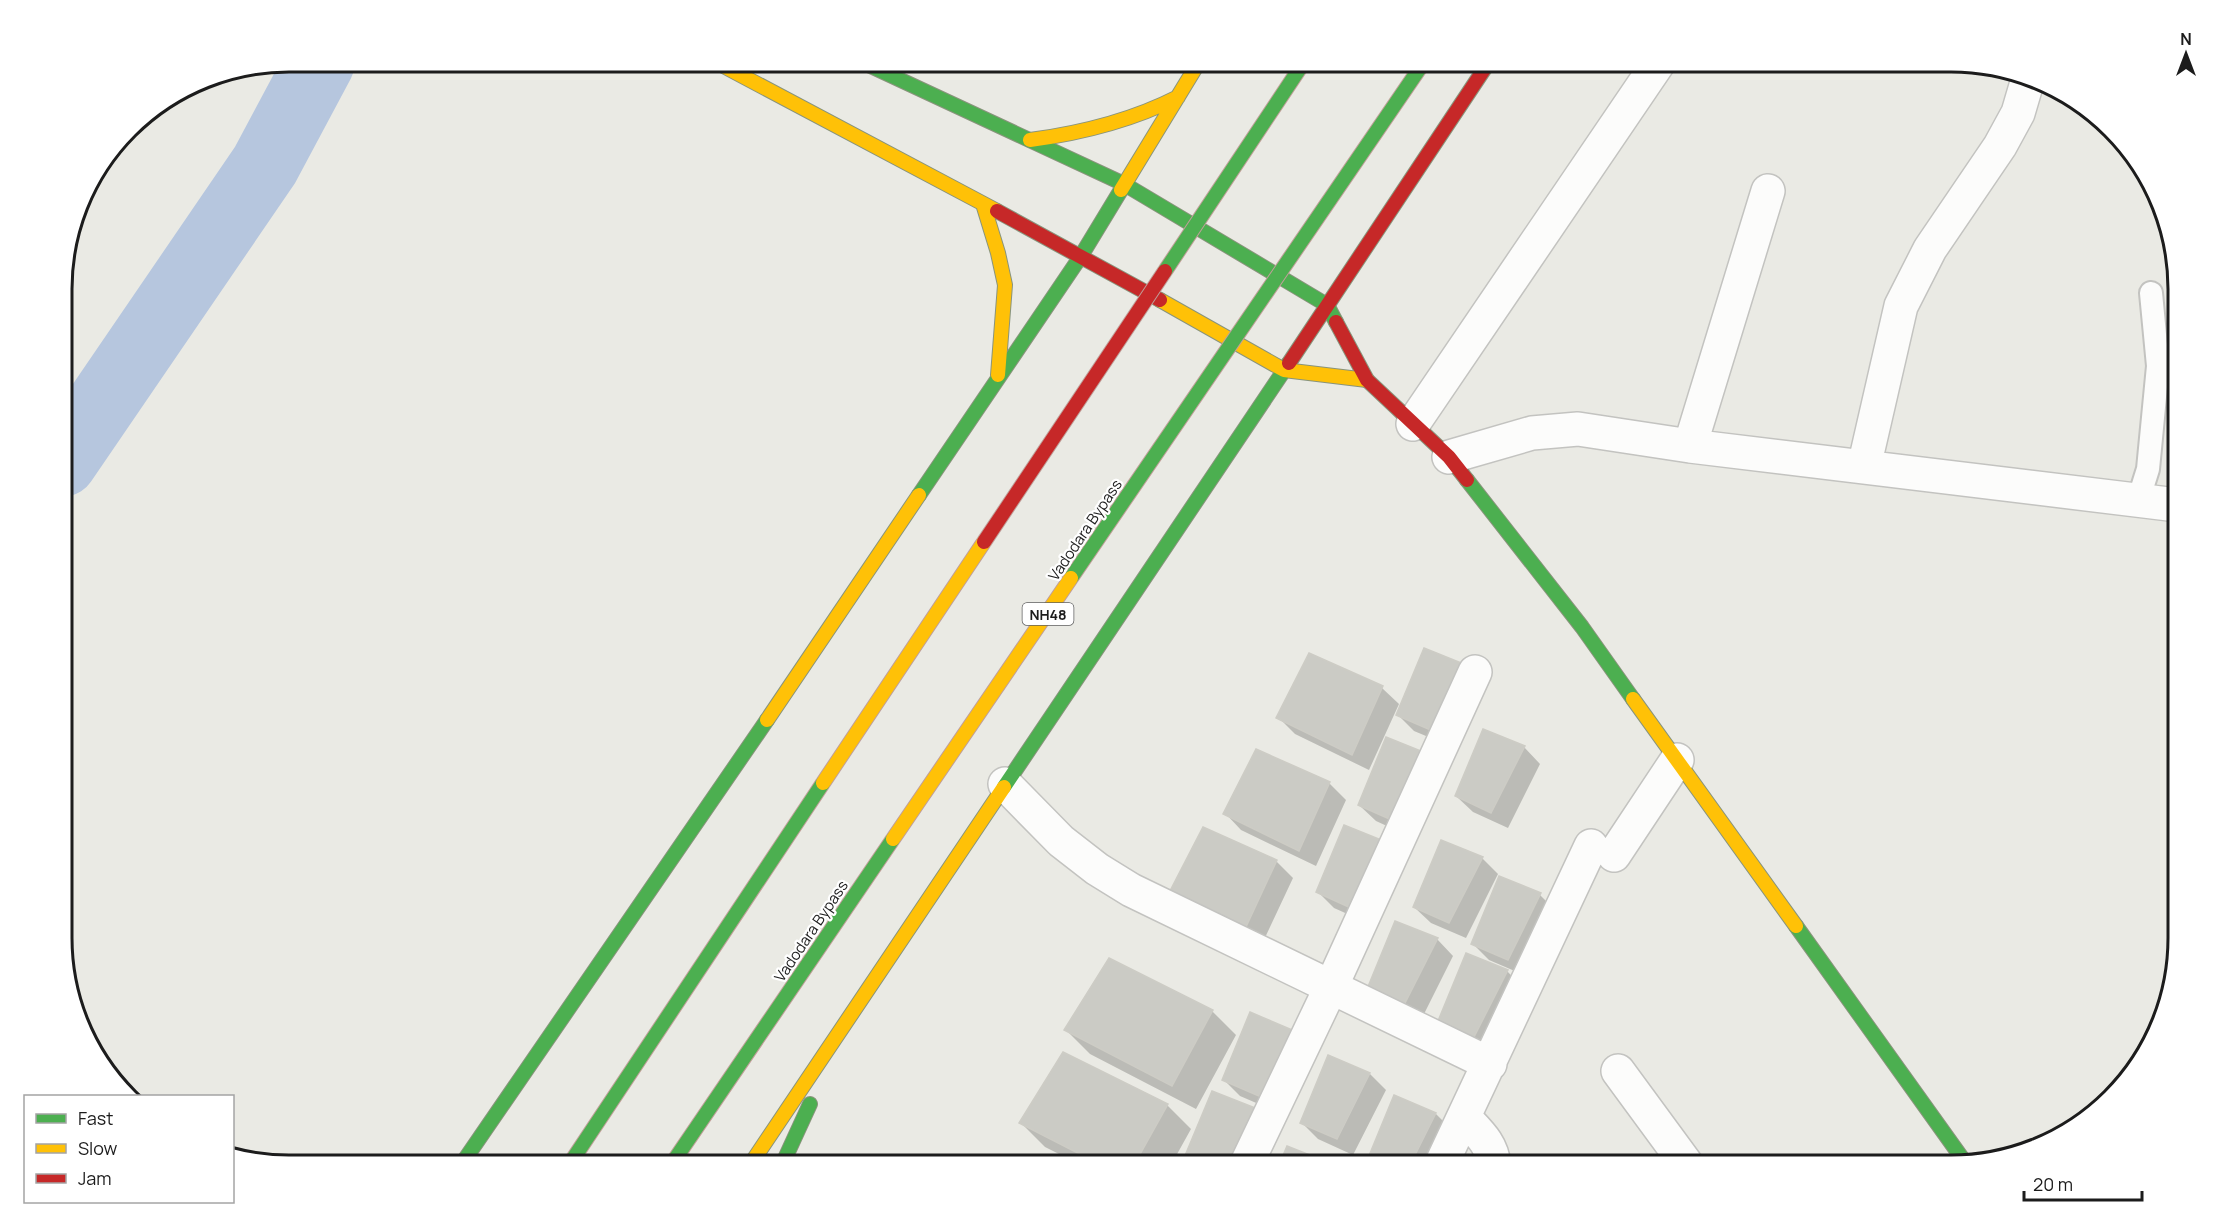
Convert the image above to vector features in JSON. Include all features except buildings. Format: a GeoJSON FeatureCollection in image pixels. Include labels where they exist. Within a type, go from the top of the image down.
{"type":"FeatureCollection","features":[{"type":"Feature","properties":{"kind":"main road"},"geometry":{"type":"LineString","coordinates":[[735,72],[1080,256],[1284,370],[1367,380]]}},
{"type":"Feature","properties":{"kind":"main road"},"geometry":{"type":"LineString","coordinates":[[884,72],[1124,184],[1327,305],[1367,380],[1449,458],[1582,627],[1960,1155]]}},
{"type":"Feature","properties":{"kind":"main road"},"geometry":{"type":"LineString","coordinates":[[468,1155],[620,936],[1080,256],[1193,72]]}},
{"type":"Feature","properties":{"kind":"main road"},"geometry":{"type":"LineString","coordinates":[[576,1155],[1297,72]]}},
{"type":"Feature","properties":{"kind":"main road","name":"Vadodara Bypass"},"geometry":{"type":"LineString","coordinates":[[678,1155],[1417,72]]}},
{"type":"Feature","properties":{"kind":"main road"},"geometry":{"type":"LineString","coordinates":[[757,1155],[1482,72]]}},
{"type":"Feature","properties":{"kind":"main road"},"geometry":{"type":"LineString","coordinates":[[1030,140],[1073,135],[1139,116],[1178,97]]}},
{"type":"Feature","properties":{"kind":"main road"},"geometry":{"type":"LineString","coordinates":[[983,204],[1005,285],[998,377]]}},
{"type":"Feature","properties":{"kind":"main road"},"geometry":{"type":"LineString","coordinates":[[787,1155],[852,1013]]}},
{"type":"Feature","properties":{"kind":"street"},"geometry":{"type":"LineString","coordinates":[[1413,424],[1652,72]]}},
{"type":"Feature","properties":{"kind":"street"},"geometry":{"type":"LineString","coordinates":[[1864,467],[1901,306],[1930,249],[2000,146],[2018,113],[2026,85]]}},
{"type":"Feature","properties":{"kind":"street"},"geometry":{"type":"LineString","coordinates":[[1690,446],[1768,191]]}},
{"type":"Feature","properties":{"kind":"street"},"geometry":{"type":"LineString","coordinates":[[1449,458],[1532,433],[1578,429],[1690,446],[2168,504]]}},
{"type":"Feature","properties":{"kind":"street"},"geometry":{"type":"LineString","coordinates":[[1251,1155],[1331,987],[1475,672]]}},
{"type":"Feature","properties":{"kind":"street"},"geometry":{"type":"LineString","coordinates":[[1446,1155],[1490,1064],[1603,850],[1677,760]]}},
{"type":"Feature","properties":{"kind":"street"},"geometry":{"type":"LineString","coordinates":[[1005,784],[1061,841],[1097,869],[1131,890],[1490,1064]]}},
{"type":"Feature","properties":{"kind":"street"},"geometry":{"type":"LineString","coordinates":[[1618,1071],[1680,1155]]}},
{"type":"Feature","properties":{"kind":"street"},"geometry":{"type":"LineString","coordinates":[[1465,1118],[1488,1144],[1491,1155]]}},
{"type":"Feature","properties":{"kind":"lane"},"geometry":{"type":"LineString","coordinates":[[2138,501],[2148,469],[2158,366],[2151,293]]}},
{"type":"Feature","properties":{"kind":"waterway"},"geometry":{"type":"LineString","coordinates":[[72,447],[265,165],[315,72]]}},
{"type":"Feature","properties":{"kind":"traffic: fast"},"geometry":{"type":"LineString","coordinates":[[883,72],[1124,184],[1327,305],[1336,322]]}},
{"type":"Feature","properties":{"kind":"traffic: fast"},"geometry":{"type":"LineString","coordinates":[[1165,271],[1297,72]]}},
{"type":"Feature","properties":{"kind":"traffic: fast"},"geometry":{"type":"LineString","coordinates":[[1071,578],[1417,72]]}},
{"type":"Feature","properties":{"kind":"traffic: fast"},"geometry":{"type":"LineString","coordinates":[[919,495],[1081,256],[1121,190]]}},
{"type":"Feature","properties":{"kind":"traffic: fast"},"geometry":{"type":"LineString","coordinates":[[1004,787],[1289,363]]}},
{"type":"Feature","properties":{"kind":"traffic: fast"},"geometry":{"type":"LineString","coordinates":[[1467,480],[1582,627],[1633,699]]}},
{"type":"Feature","properties":{"kind":"traffic: fast"},"geometry":{"type":"LineString","coordinates":[[468,1155],[767,720]]}},
{"type":"Feature","properties":{"kind":"traffic: fast"},"geometry":{"type":"LineString","coordinates":[[576,1155],[823,783]]}},
{"type":"Feature","properties":{"kind":"traffic: fast"},"geometry":{"type":"LineString","coordinates":[[678,1155],[893,839]]}},
{"type":"Feature","properties":{"kind":"traffic: fast"},"geometry":{"type":"LineString","coordinates":[[1796,926],[1960,1155]]}},
{"type":"Feature","properties":{"kind":"traffic: fast"},"geometry":{"type":"LineString","coordinates":[[787,1155],[810,1104]]}},
{"type":"Feature","properties":{"kind":"traffic: slow"},"geometry":{"type":"LineString","coordinates":[[735,72],[997,211]]}},
{"type":"Feature","properties":{"kind":"traffic: slow"},"geometry":{"type":"LineString","coordinates":[[1121,190],[1193,72]]}},
{"type":"Feature","properties":{"kind":"traffic: slow"},"geometry":{"type":"LineString","coordinates":[[1030,140],[1106,125],[1142,113],[1178,97]]}},
{"type":"Feature","properties":{"kind":"traffic: slow"},"geometry":{"type":"LineString","coordinates":[[983,204],[1005,285],[998,375]]}},
{"type":"Feature","properties":{"kind":"traffic: slow"},"geometry":{"type":"LineString","coordinates":[[1160,300],[1284,370],[1367,380]]}},
{"type":"Feature","properties":{"kind":"traffic: slow"},"geometry":{"type":"LineString","coordinates":[[767,720],[919,495]]}},
{"type":"Feature","properties":{"kind":"traffic: slow"},"geometry":{"type":"LineString","coordinates":[[823,783],[984,542]]}},
{"type":"Feature","properties":{"kind":"traffic: slow"},"geometry":{"type":"LineString","coordinates":[[893,839],[1071,578]]}},
{"type":"Feature","properties":{"kind":"traffic: slow"},"geometry":{"type":"LineString","coordinates":[[1633,699],[1796,926]]}},
{"type":"Feature","properties":{"kind":"traffic: slow"},"geometry":{"type":"LineString","coordinates":[[757,1155],[1004,787]]}},
{"type":"Feature","properties":{"kind":"traffic: jam"},"geometry":{"type":"LineString","coordinates":[[1289,363],[1482,72]]}},
{"type":"Feature","properties":{"kind":"traffic: jam"},"geometry":{"type":"LineString","coordinates":[[997,211],[1160,300]]}},
{"type":"Feature","properties":{"kind":"traffic: jam"},"geometry":{"type":"LineString","coordinates":[[984,542],[1165,271]]}},
{"type":"Feature","properties":{"kind":"traffic: jam"},"geometry":{"type":"LineString","coordinates":[[1336,322],[1367,380],[1449,457],[1467,480]]}}]}
